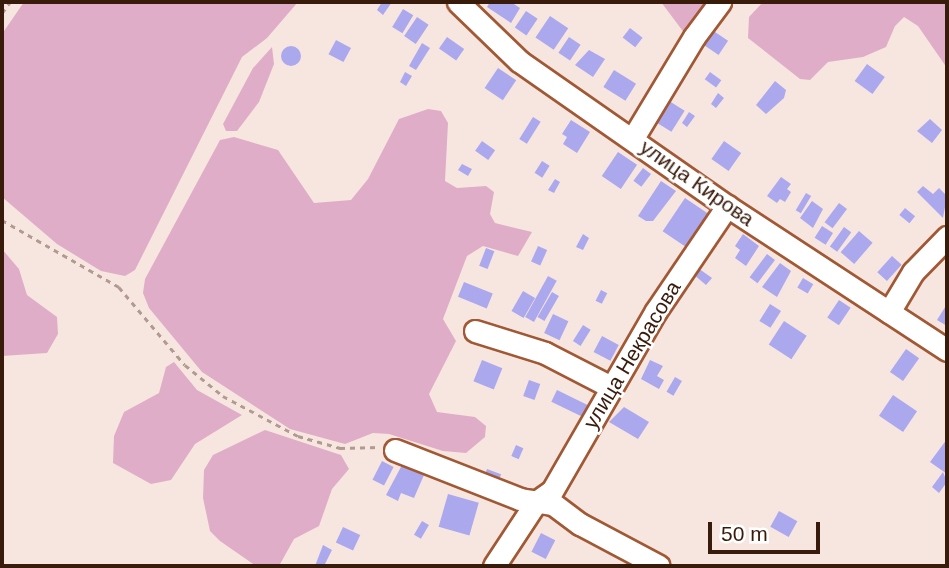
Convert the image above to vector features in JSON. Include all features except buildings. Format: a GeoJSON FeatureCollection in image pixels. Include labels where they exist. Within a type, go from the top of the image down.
{"type":"FeatureCollection","features":[{"type":"Feature","properties":{"kind":"street","name":"улица Кирова"},"geometry":{"type":"LineString","coordinates":[[458,2],[506,51],[727,206],[947,350]]}},
{"type":"Feature","properties":{"kind":"street"},"geometry":{"type":"LineString","coordinates":[[633,138],[694,37],[720,2]]}},
{"type":"Feature","properties":{"kind":"street","name":"улица Некрасова"},"geometry":{"type":"LineString","coordinates":[[494,566],[536,502],[552,491],[656,310],[727,206]]}},
{"type":"Feature","properties":{"kind":"street"},"geometry":{"type":"LineString","coordinates":[[889,312],[913,272],[947,237]]}},
{"type":"Feature","properties":{"kind":"street"},"geometry":{"type":"LineString","coordinates":[[475,331],[545,353],[611,387]]}},
{"type":"Feature","properties":{"kind":"street"},"geometry":{"type":"LineString","coordinates":[[395,450],[536,502],[553,504],[580,524],[659,566]]}},
{"type":"Feature","properties":{"kind":"path"},"geometry":{"type":"LineString","coordinates":[[2,13],[10,2]]}},
{"type":"Feature","properties":{"kind":"path"},"geometry":{"type":"LineString","coordinates":[[2,220],[119,287],[185,365],[223,396],[323,444],[395,450]]}},
{"type":"Feature","properties":{"kind":"shaded area"},"geometry":{"type":"Polygon","coordinates":[[[24,2],[298,2],[267,38],[242,57],[135,270],[125,276],[101,271],[57,244],[2,197],[2,34],[24,2]]]}},
{"type":"Feature","properties":{"kind":"shaded area"},"geometry":{"type":"Polygon","coordinates":[[[661,2],[714,2],[685,34],[661,2]]]}},
{"type":"Feature","properties":{"kind":"shaded area"},"geometry":{"type":"Polygon","coordinates":[[[763,2],[947,2],[947,68],[918,26],[904,17],[895,26],[886,47],[863,57],[828,62],[810,80],[800,79],[748,38],[749,17],[763,2]]]}},
{"type":"Feature","properties":{"kind":"shaded area"},"geometry":{"type":"Polygon","coordinates":[[[272,47],[274,64],[259,102],[237,131],[226,131],[223,124],[253,68],[272,47]]]}},
{"type":"Feature","properties":{"kind":"shaded area"},"geometry":{"type":"Polygon","coordinates":[[[428,109],[441,111],[448,123],[445,181],[457,188],[486,186],[494,192],[490,214],[495,223],[532,232],[518,256],[483,246],[467,256],[443,319],[456,341],[429,394],[437,412],[475,417],[486,426],[485,437],[466,453],[443,451],[389,434],[373,433],[345,444],[290,429],[202,372],[149,308],[143,293],[145,279],[220,140],[234,137],[278,150],[314,203],[351,200],[368,179],[399,119],[428,109]]]}},
{"type":"Feature","properties":{"kind":"shaded area"},"geometry":{"type":"Polygon","coordinates":[[[2,249],[19,269],[27,295],[57,317],[58,334],[47,353],[2,356],[2,249]]]}},
{"type":"Feature","properties":{"kind":"shaded area"},"geometry":{"type":"Polygon","coordinates":[[[174,362],[197,390],[242,415],[195,444],[171,480],[151,484],[113,463],[114,436],[124,412],[159,393],[166,367],[174,362]]]}},
{"type":"Feature","properties":{"kind":"shaded area"},"geometry":{"type":"Polygon","coordinates":[[[265,430],[341,455],[349,469],[332,489],[319,526],[294,539],[279,566],[256,566],[220,541],[210,531],[203,498],[204,470],[213,455],[265,430]]]}}]}
